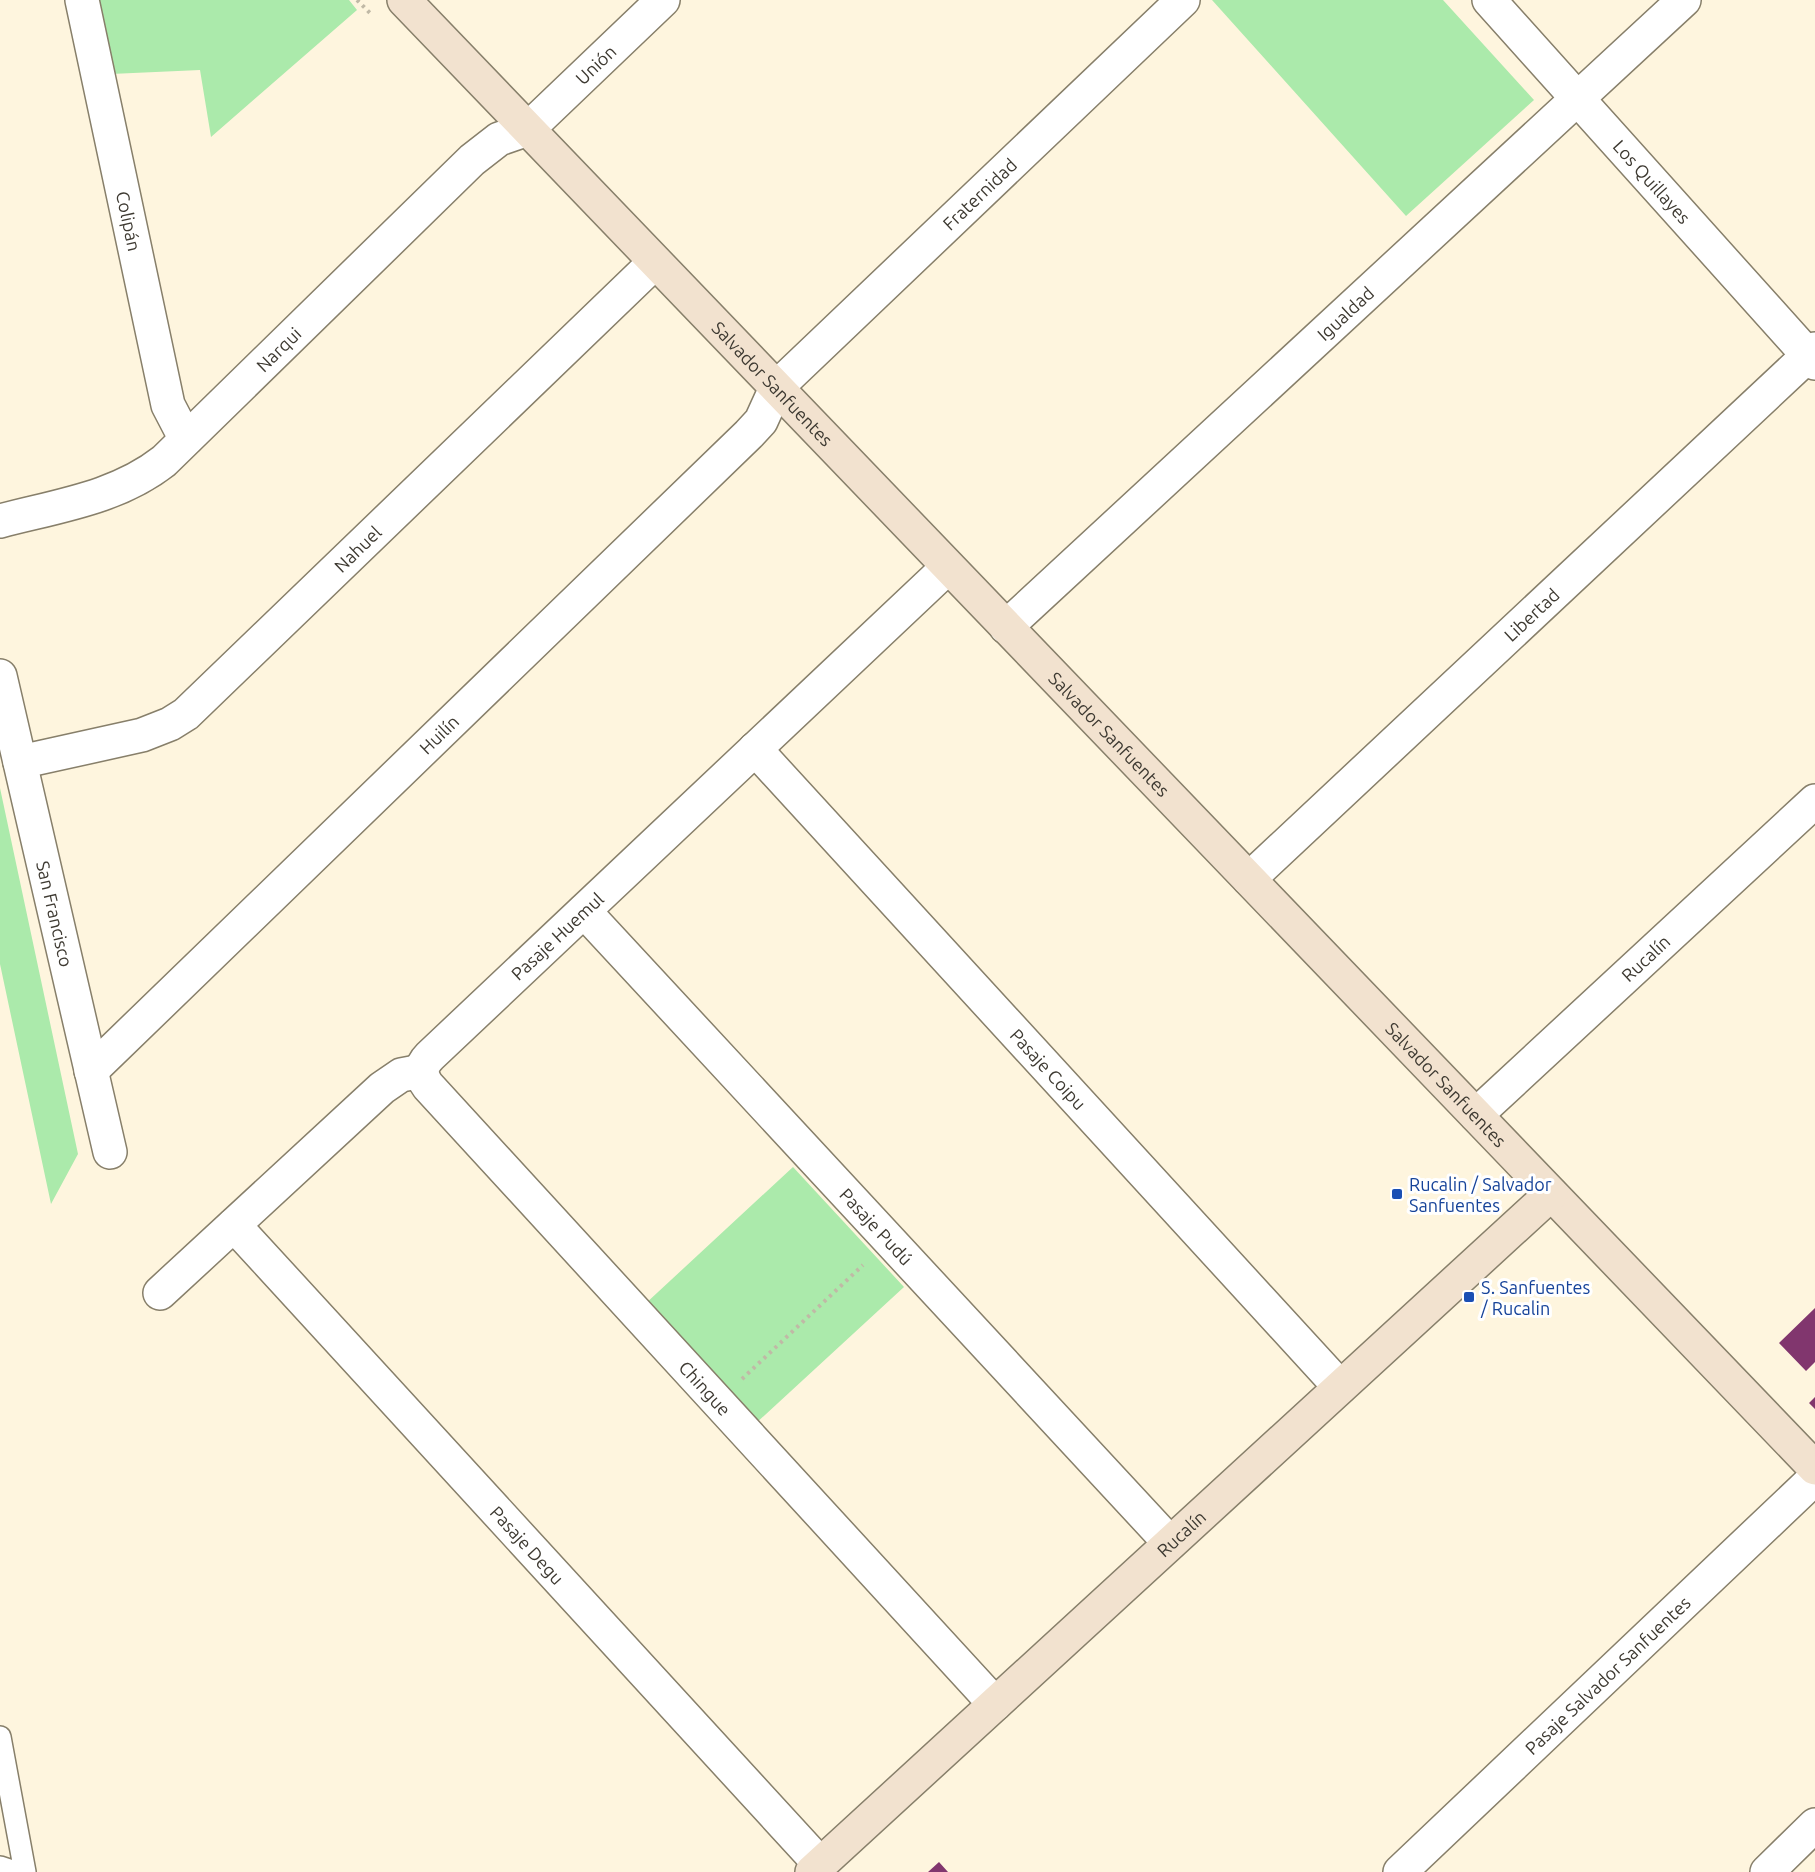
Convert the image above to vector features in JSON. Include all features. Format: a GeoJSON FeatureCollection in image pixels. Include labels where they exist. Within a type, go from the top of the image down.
{"type":"FeatureCollection","features":[{"type":"Feature","properties":{"kind":"street","name":"Colipán"},"geometry":{"type":"LineString","coordinates":[[82,0],[167,399],[174,417],[187,438]]}},
{"type":"Feature","properties":{"kind":"street","name":"Salvador Sanfuentes"},"geometry":{"type":"LineString","coordinates":[[404,0],[1815,1468]]}},
{"type":"Feature","properties":{"kind":"street","name":"Unión"},"geometry":{"type":"LineString","coordinates":[[528,129],[663,0]]}},
{"type":"Feature","properties":{"kind":"street","name":"Fraternidad"},"geometry":{"type":"LineString","coordinates":[[776,387],[1183,0]]}},
{"type":"Feature","properties":{"kind":"street","name":"Los Quillayes"},"geometry":{"type":"LineString","coordinates":[[1489,0],[1813,356]]}},
{"type":"Feature","properties":{"kind":"street","name":"Igualdad"},"geometry":{"type":"LineString","coordinates":[[1006,627],[1684,0]]}},
{"type":"Feature","properties":{"kind":"street","name":"Narqui"},"geometry":{"type":"LineString","coordinates":[[0,521],[110,492],[132,483],[164,461],[472,160],[499,139],[528,129]]}},
{"type":"Feature","properties":{"kind":"street","name":"Nahuel"},"geometry":{"type":"LineString","coordinates":[[20,762],[142,735],[170,724],[186,714],[655,262]]}},
{"type":"Feature","properties":{"kind":"street","name":"Libertad"},"geometry":{"type":"LineString","coordinates":[[1249,879],[1813,356]]}},
{"type":"Feature","properties":{"kind":"street","name":"Huilín"},"geometry":{"type":"LineString","coordinates":[[91,1071],[749,435],[762,421],[776,387]]}},
{"type":"Feature","properties":{"kind":"street","name":"Pasaje Huemul"},"geometry":{"type":"LineString","coordinates":[[422,1071],[424,1062],[430,1056],[948,567]]}},
{"type":"Feature","properties":{"kind":"street","name":"San Francisco"},"geometry":{"type":"LineString","coordinates":[[0,676],[110,1152]]}},
{"type":"Feature","properties":{"kind":"street","name":"Pasaje Coipu"},"geometry":{"type":"LineString","coordinates":[[755,749],[1340,1387]]}},
{"type":"Feature","properties":{"kind":"street","name":"Rucalín"},"geometry":{"type":"LineString","coordinates":[[1476,1115],[1815,801]]}},
{"type":"Feature","properties":{"kind":"street","name":"Pasaje Pudú"},"geometry":{"type":"LineString","coordinates":[[584,911],[1170,1543]]}},
{"type":"Feature","properties":{"kind":"street"},"geometry":{"type":"LineString","coordinates":[[160,1293],[382,1088],[401,1075],[422,1071]]}},
{"type":"Feature","properties":{"kind":"street","name":"Chingue"},"geometry":{"type":"LineString","coordinates":[[422,1071],[423,1079],[428,1086],[995,1704]]}},
{"type":"Feature","properties":{"kind":"street","name":"Rucalín"},"geometry":{"type":"LineString","coordinates":[[816,1868],[1551,1194]]}},
{"type":"Feature","properties":{"kind":"street","name":"Pasaje Degu"},"geometry":{"type":"LineString","coordinates":[[234,1225],[816,1868]]}},
{"type":"Feature","properties":{"kind":"street","name":"Pasaje Salvador Sanfuentes"},"geometry":{"type":"LineString","coordinates":[[1400,1872],[1815,1478]]}},
{"type":"Feature","properties":{"kind":"street"},"geometry":{"type":"LineString","coordinates":[[1767,1872],[1815,1825]]}},
{"type":"Feature","properties":{"kind":"lane"},"geometry":{"type":"LineString","coordinates":[[0,1737],[25,1872]]}},
{"type":"Feature","properties":{"kind":"lane"},"geometry":{"type":"LineString","coordinates":[[0,1867],[15,1872]]}},
{"type":"Feature","properties":{"kind":"path"},"geometry":{"type":"LineString","coordinates":[[718,1402],[890,1240]]}},
{"type":"Feature","properties":{"kind":"green space"},"geometry":{"type":"Polygon","coordinates":[[[93,0],[349,0],[357,10],[211,137],[200,70],[111,74],[93,0]]]}},
{"type":"Feature","properties":{"kind":"green space"},"geometry":{"type":"Polygon","coordinates":[[[1212,0],[1443,0],[1534,100],[1406,216],[1212,0]]]}},
{"type":"Feature","properties":{"kind":"green space"},"geometry":{"type":"Polygon","coordinates":[[[0,788],[78,1154],[51,1204],[0,964],[0,788]]]}},
{"type":"Feature","properties":{"kind":"green space"},"geometry":{"type":"Polygon","coordinates":[[[793,1167],[904,1287],[754,1425],[644,1305],[793,1167]]]}},
{"type":"Feature","properties":{"kind":"building"},"geometry":{"type":"Polygon","coordinates":[[[1815,1308],[1815,1362],[1806,1371],[1779,1343],[1815,1308]]]}},
{"type":"Feature","properties":{"kind":"building"},"geometry":{"type":"Polygon","coordinates":[[[1815,1397],[1815,1409],[1809,1403],[1815,1397]]]}},
{"type":"Feature","properties":{"kind":"building"},"geometry":{"type":"Polygon","coordinates":[[[939,1862],[948,1872],[928,1872],[939,1862]]]}},
{"type":"Feature","properties":{"kind":"place","name":"Rucalin / Salvador Sanfuentes"},"geometry":{"type":"Point","coordinates":[1397,1194]}},
{"type":"Feature","properties":{"kind":"place","name":"S. Sanfuentes / Rucalin"},"geometry":{"type":"Point","coordinates":[1469,1297]}}]}
